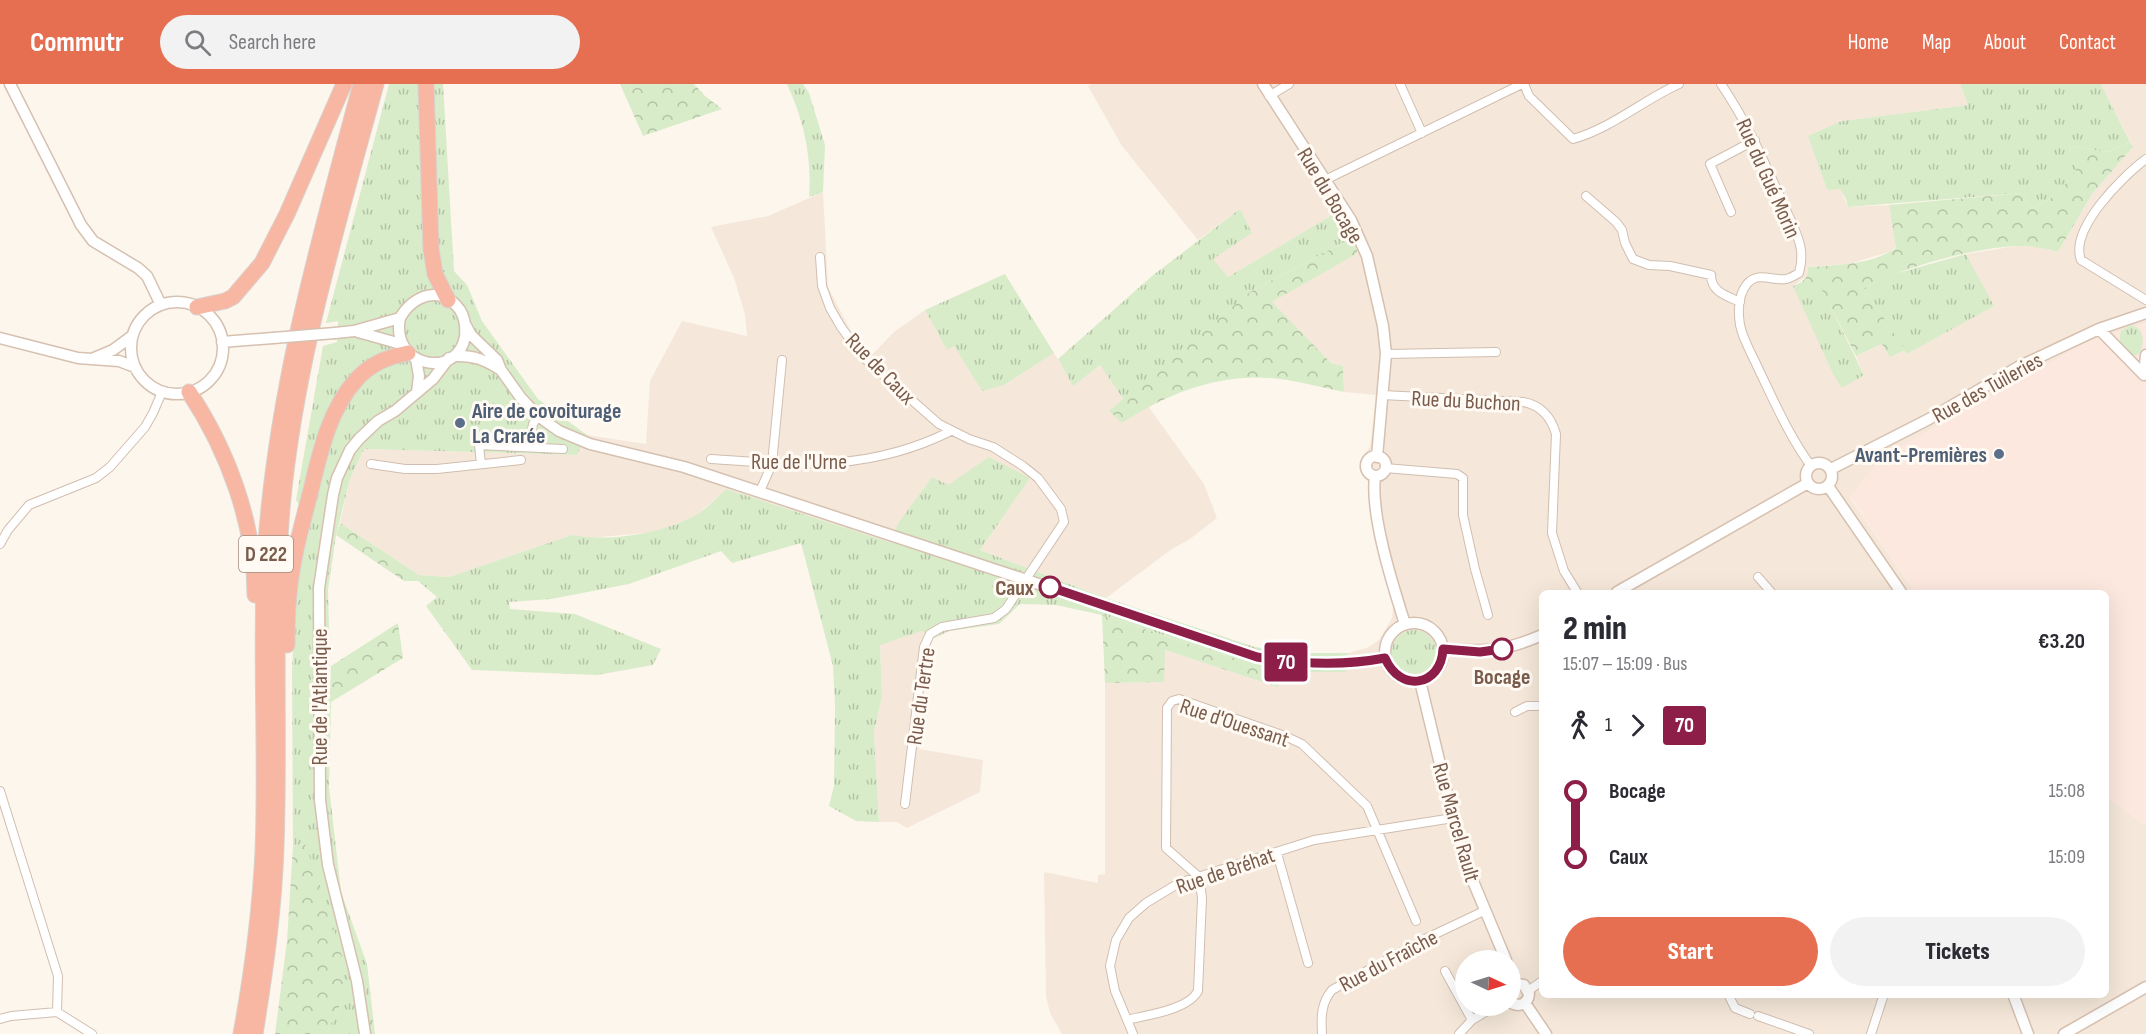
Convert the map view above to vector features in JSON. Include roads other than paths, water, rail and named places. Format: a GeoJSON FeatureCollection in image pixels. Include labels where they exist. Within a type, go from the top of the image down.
{"type":"FeatureCollection","features":[{"type":"Feature","properties":{"kind":"highway"},"geometry":{"type":"LineString","coordinates":[[196,307],[233,297],[262,263],[287,214],[344,84]]}},
{"type":"Feature","properties":{"kind":"highway","name":"D 222"},"geometry":{"type":"LineString","coordinates":[[241,1034],[256,936],[260,887],[264,784],[266,556],[276,448],[288,373],[302,308],[361,84]]}},
{"type":"Feature","properties":{"kind":"highway","name":"D 222"},"geometry":{"type":"LineString","coordinates":[[255,1034],[269,940],[276,848],[279,552],[294,415],[316,305],[376,84]]}},
{"type":"Feature","properties":{"kind":"highway"},"geometry":{"type":"LineString","coordinates":[[426,84],[431,249],[435,274],[448,300]]}},
{"type":"Feature","properties":{"kind":"highway"},"geometry":{"type":"LineString","coordinates":[[277,740],[284,708],[288,595],[319,456],[334,414],[354,381],[376,363],[408,352]]}},
{"type":"Feature","properties":{"kind":"highway"},"geometry":{"type":"LineString","coordinates":[[189,392],[217,439],[241,504],[247,529],[255,587],[256,656],[264,718]]}},
{"type":"Feature","properties":{"kind":"street"},"geometry":{"type":"LineString","coordinates":[[10,84],[81,225],[93,241],[138,268],[147,276],[161,305]]}},
{"type":"Feature","properties":{"kind":"street","name":"Rue du Bocage"},"geometry":{"type":"LineString","coordinates":[[1263,84],[1351,220],[1367,256],[1378,301],[1386,354],[1377,457]]}},
{"type":"Feature","properties":{"kind":"street"},"geometry":{"type":"LineString","coordinates":[[1269,96],[1289,84]]}},
{"type":"Feature","properties":{"kind":"street"},"geometry":{"type":"LineString","coordinates":[[1400,84],[1422,133]]}},
{"type":"Feature","properties":{"kind":"street"},"geometry":{"type":"LineString","coordinates":[[1325,180],[1522,84],[1529,96],[1573,139],[1609,124],[1679,84]]}},
{"type":"Feature","properties":{"kind":"street","name":"Rue du Gué Morin"},"geometry":{"type":"LineString","coordinates":[[1721,84],[1741,113],[1755,140],[1799,242],[1802,265],[1798,273],[1788,279],[1757,278],[1748,282],[1740,302]]}},
{"type":"Feature","properties":{"kind":"street"},"geometry":{"type":"LineString","coordinates":[[1731,212],[1710,164],[1755,140]]}},
{"type":"Feature","properties":{"kind":"street"},"geometry":{"type":"LineString","coordinates":[[2146,159],[2119,182],[2099,207],[2081,235],[2078,252],[2081,260],[2146,300]]}},
{"type":"Feature","properties":{"kind":"street"},"geometry":{"type":"LineString","coordinates":[[1586,196],[1622,230],[1625,243],[1633,259],[1649,265],[1670,266],[1711,275],[1711,281],[1721,294],[1740,302],[1740,325],[1746,341],[1775,404],[1811,466]]}},
{"type":"Feature","properties":{"kind":"street","name":"Rue de Caux"},"geometry":{"type":"LineString","coordinates":[[820,257],[822,286],[840,327],[864,358],[880,373],[939,424],[951,431]]}},
{"type":"Feature","properties":{"kind":"street"},"geometry":{"type":"LineString","coordinates":[[417,392],[419,376],[398,329],[400,318],[405,308],[414,300],[425,296],[437,296],[448,300],[460,311],[471,335],[497,360],[501,370],[521,398],[538,416],[558,431],[590,444],[648,457],[760,491],[1257,657],[1289,663],[1371,661],[1385,658]]}},
{"type":"Feature","properties":{"kind":"street"},"geometry":{"type":"LineString","coordinates":[[173,302],[196,307],[214,322],[222,342],[222,354],[215,374],[199,388],[189,392],[179,394],[162,392],[147,384],[135,367],[131,353],[132,336],[138,323],[148,312],[161,305],[173,302]]}},
{"type":"Feature","properties":{"kind":"street","name":"Rue des Tuileries"},"geometry":{"type":"LineString","coordinates":[[1831,469],[1929,419],[2018,367],[2099,329],[2146,313]]}},
{"type":"Feature","properties":{"kind":"street"},"geometry":{"type":"LineString","coordinates":[[222,342],[354,331],[400,318]]}},
{"type":"Feature","properties":{"kind":"street"},"geometry":{"type":"LineString","coordinates":[[452,357],[464,342],[465,324]]}},
{"type":"Feature","properties":{"kind":"street"},"geometry":{"type":"LineString","coordinates":[[2099,329],[2145,378]]}},
{"type":"Feature","properties":{"kind":"street"},"geometry":{"type":"LineString","coordinates":[[354,331],[430,363],[452,357],[467,356],[482,358],[501,370]]}},
{"type":"Feature","properties":{"kind":"street"},"geometry":{"type":"LineString","coordinates":[[91,359],[113,350],[132,336]]}},
{"type":"Feature","properties":{"kind":"street"},"geometry":{"type":"LineString","coordinates":[[0,338],[78,358],[119,361],[135,367]]}},
{"type":"Feature","properties":{"kind":"street"},"geometry":{"type":"LineString","coordinates":[[1386,354],[1496,352]]}},
{"type":"Feature","properties":{"kind":"street"},"geometry":{"type":"LineString","coordinates":[[2145,378],[2146,355]]}},
{"type":"Feature","properties":{"kind":"street","name":"Rue de l'Atlantique"},"geometry":{"type":"LineString","coordinates":[[365,1034],[360,990],[328,865],[320,800],[319,588],[333,495],[344,461],[359,439],[433,379],[452,357]]}},
{"type":"Feature","properties":{"kind":"street"},"geometry":{"type":"LineString","coordinates":[[760,491],[772,464],[783,360]]}},
{"type":"Feature","properties":{"kind":"street"},"geometry":{"type":"LineString","coordinates":[[0,544],[8,530],[29,505],[96,478],[110,467],[145,427],[162,392]]}},
{"type":"Feature","properties":{"kind":"street","name":"Rue du Buchon"},"geometry":{"type":"LineString","coordinates":[[1382,395],[1523,402],[1542,410],[1556,434],[1552,532],[1564,571],[1574,590]]}},
{"type":"Feature","properties":{"kind":"street"},"geometry":{"type":"LineString","coordinates":[[529,446],[533,424],[538,416]]}},
{"type":"Feature","properties":{"kind":"street"},"geometry":{"type":"LineString","coordinates":[[951,431],[993,447],[1023,466],[1038,478],[1061,509],[1064,522],[1027,579]]}},
{"type":"Feature","properties":{"kind":"street","name":"Rue de l'Urne"},"geometry":{"type":"LineString","coordinates":[[711,459],[820,465],[867,460],[931,441],[951,431]]}},
{"type":"Feature","properties":{"kind":"street"},"geometry":{"type":"LineString","coordinates":[[481,464],[479,445],[563,449]]}},
{"type":"Feature","properties":{"kind":"street"},"geometry":{"type":"LineString","coordinates":[[1377,457],[1384,462],[1385,468],[1381,475],[1375,476],[1367,471],[1366,465],[1369,460],[1377,457]]}},
{"type":"Feature","properties":{"kind":"street"},"geometry":{"type":"LineString","coordinates":[[371,464],[405,469],[436,469],[521,460]]}},
{"type":"Feature","properties":{"kind":"street"},"geometry":{"type":"LineString","coordinates":[[1824,464],[1831,469],[1833,476],[1828,486],[1816,489],[1808,483],[1806,473],[1811,466],[1824,464]]}},
{"type":"Feature","properties":{"kind":"street"},"geometry":{"type":"LineString","coordinates":[[1385,468],[1457,474],[1463,478],[1463,515],[1474,569],[1488,615]]}},
{"type":"Feature","properties":{"kind":"street"},"geometry":{"type":"LineString","coordinates":[[1375,476],[1383,544],[1405,624]]}},
{"type":"Feature","properties":{"kind":"street"},"geometry":{"type":"LineString","coordinates":[[1621,590],[1808,483]]}},
{"type":"Feature","properties":{"kind":"street"},"geometry":{"type":"LineString","coordinates":[[1828,486],[1896,590]]}},
{"type":"Feature","properties":{"kind":"street"},"geometry":{"type":"LineString","coordinates":[[1758,577],[1769,590]]}},
{"type":"Feature","properties":{"kind":"street","name":"Rue du Tertre"},"geometry":{"type":"LineString","coordinates":[[905,804],[924,647],[930,634],[942,627],[994,618],[1006,609],[1027,579]]}},
{"type":"Feature","properties":{"kind":"street"},"geometry":{"type":"LineString","coordinates":[[1405,624],[1426,625],[1440,639],[1443,649],[1443,660],[1438,669],[1430,677],[1420,681],[1409,681],[1398,677],[1390,669],[1385,658],[1385,647],[1389,637],[1405,624]]}},
{"type":"Feature","properties":{"kind":"street"},"geometry":{"type":"LineString","coordinates":[[1443,649],[1493,651],[1521,644],[1539,636]]}},
{"type":"Feature","properties":{"kind":"street","name":"Rue Marcel Rault"},"geometry":{"type":"LineString","coordinates":[[1420,681],[1465,862],[1502,950]]}},
{"type":"Feature","properties":{"kind":"street","name":"Rue d'Ouessant"},"geometry":{"type":"LineString","coordinates":[[1199,877],[1166,848],[1167,708],[1172,701],[1179,699],[1302,744],[1367,806],[1377,831]]}},
{"type":"Feature","properties":{"kind":"street"},"geometry":{"type":"LineString","coordinates":[[1515,712],[1527,706],[1539,706]]}},
{"type":"Feature","properties":{"kind":"street"},"geometry":{"type":"LineString","coordinates":[[0,791],[58,976],[57,1012]]}},
{"type":"Feature","properties":{"kind":"street","name":"Rue de Bréhat"},"geometry":{"type":"LineString","coordinates":[[1133,1034],[1115,991],[1110,966],[1116,940],[1129,918],[1146,903],[1179,883],[1314,840],[1453,818]]}},
{"type":"Feature","properties":{"kind":"street"},"geometry":{"type":"LineString","coordinates":[[1377,831],[1416,921]]}},
{"type":"Feature","properties":{"kind":"street"},"geometry":{"type":"LineString","coordinates":[[1277,853],[1308,963]]}},
{"type":"Feature","properties":{"kind":"street"},"geometry":{"type":"LineString","coordinates":[[1127,1020],[1185,1004],[1195,997],[1198,991],[1202,898],[1199,877]]}},
{"type":"Feature","properties":{"kind":"street","name":"Rue du Fraîche"},"geometry":{"type":"LineString","coordinates":[[1322,1034],[1322,1009],[1326,997],[1332,990],[1486,910]]}},
{"type":"Feature","properties":{"kind":"street"},"geometry":{"type":"LineString","coordinates":[[1445,972],[1472,1020]]}},
{"type":"Feature","properties":{"kind":"street"},"geometry":{"type":"LineString","coordinates":[[1528,990],[1539,983]]}},
{"type":"Feature","properties":{"kind":"street"},"geometry":{"type":"LineString","coordinates":[[1521,985],[1524,985],[1528,990],[1528,997],[1525,1003],[1521,1004]]}},
{"type":"Feature","properties":{"kind":"street"},"geometry":{"type":"LineString","coordinates":[[2064,1034],[2146,987]]}},
{"type":"Feature","properties":{"kind":"street"},"geometry":{"type":"LineString","coordinates":[[1730,998],[1735,1008],[1809,1034]]}},
{"type":"Feature","properties":{"kind":"street"},"geometry":{"type":"LineString","coordinates":[[1871,1034],[1883,998]]}},
{"type":"Feature","properties":{"kind":"street"},"geometry":{"type":"LineString","coordinates":[[2014,998],[2028,1034]]}},
{"type":"Feature","properties":{"kind":"street"},"geometry":{"type":"LineString","coordinates":[[1525,1003],[1546,1034]]}},
{"type":"Feature","properties":{"kind":"street"},"geometry":{"type":"LineString","coordinates":[[0,1018],[57,1012],[92,1034]]}},
{"type":"Feature","properties":{"kind":"street"},"geometry":{"type":"LineString","coordinates":[[1459,1034],[1479,1016]]}},
{"type":"Feature","properties":{"kind":"place","name":"Aire de covoiturage La Crarée"},"geometry":{"type":"Point","coordinates":[460,423]}},
{"type":"Feature","properties":{"kind":"place","name":"Avant-Premières"},"geometry":{"type":"Point","coordinates":[1999,454]}},
{"type":"Feature","properties":{"kind":"place","name":"Caux"},"geometry":{"type":"Point","coordinates":[1050,587]}},
{"type":"Feature","properties":{"kind":"place","name":"Bocage"},"geometry":{"type":"Point","coordinates":[1502,649]}}]}
